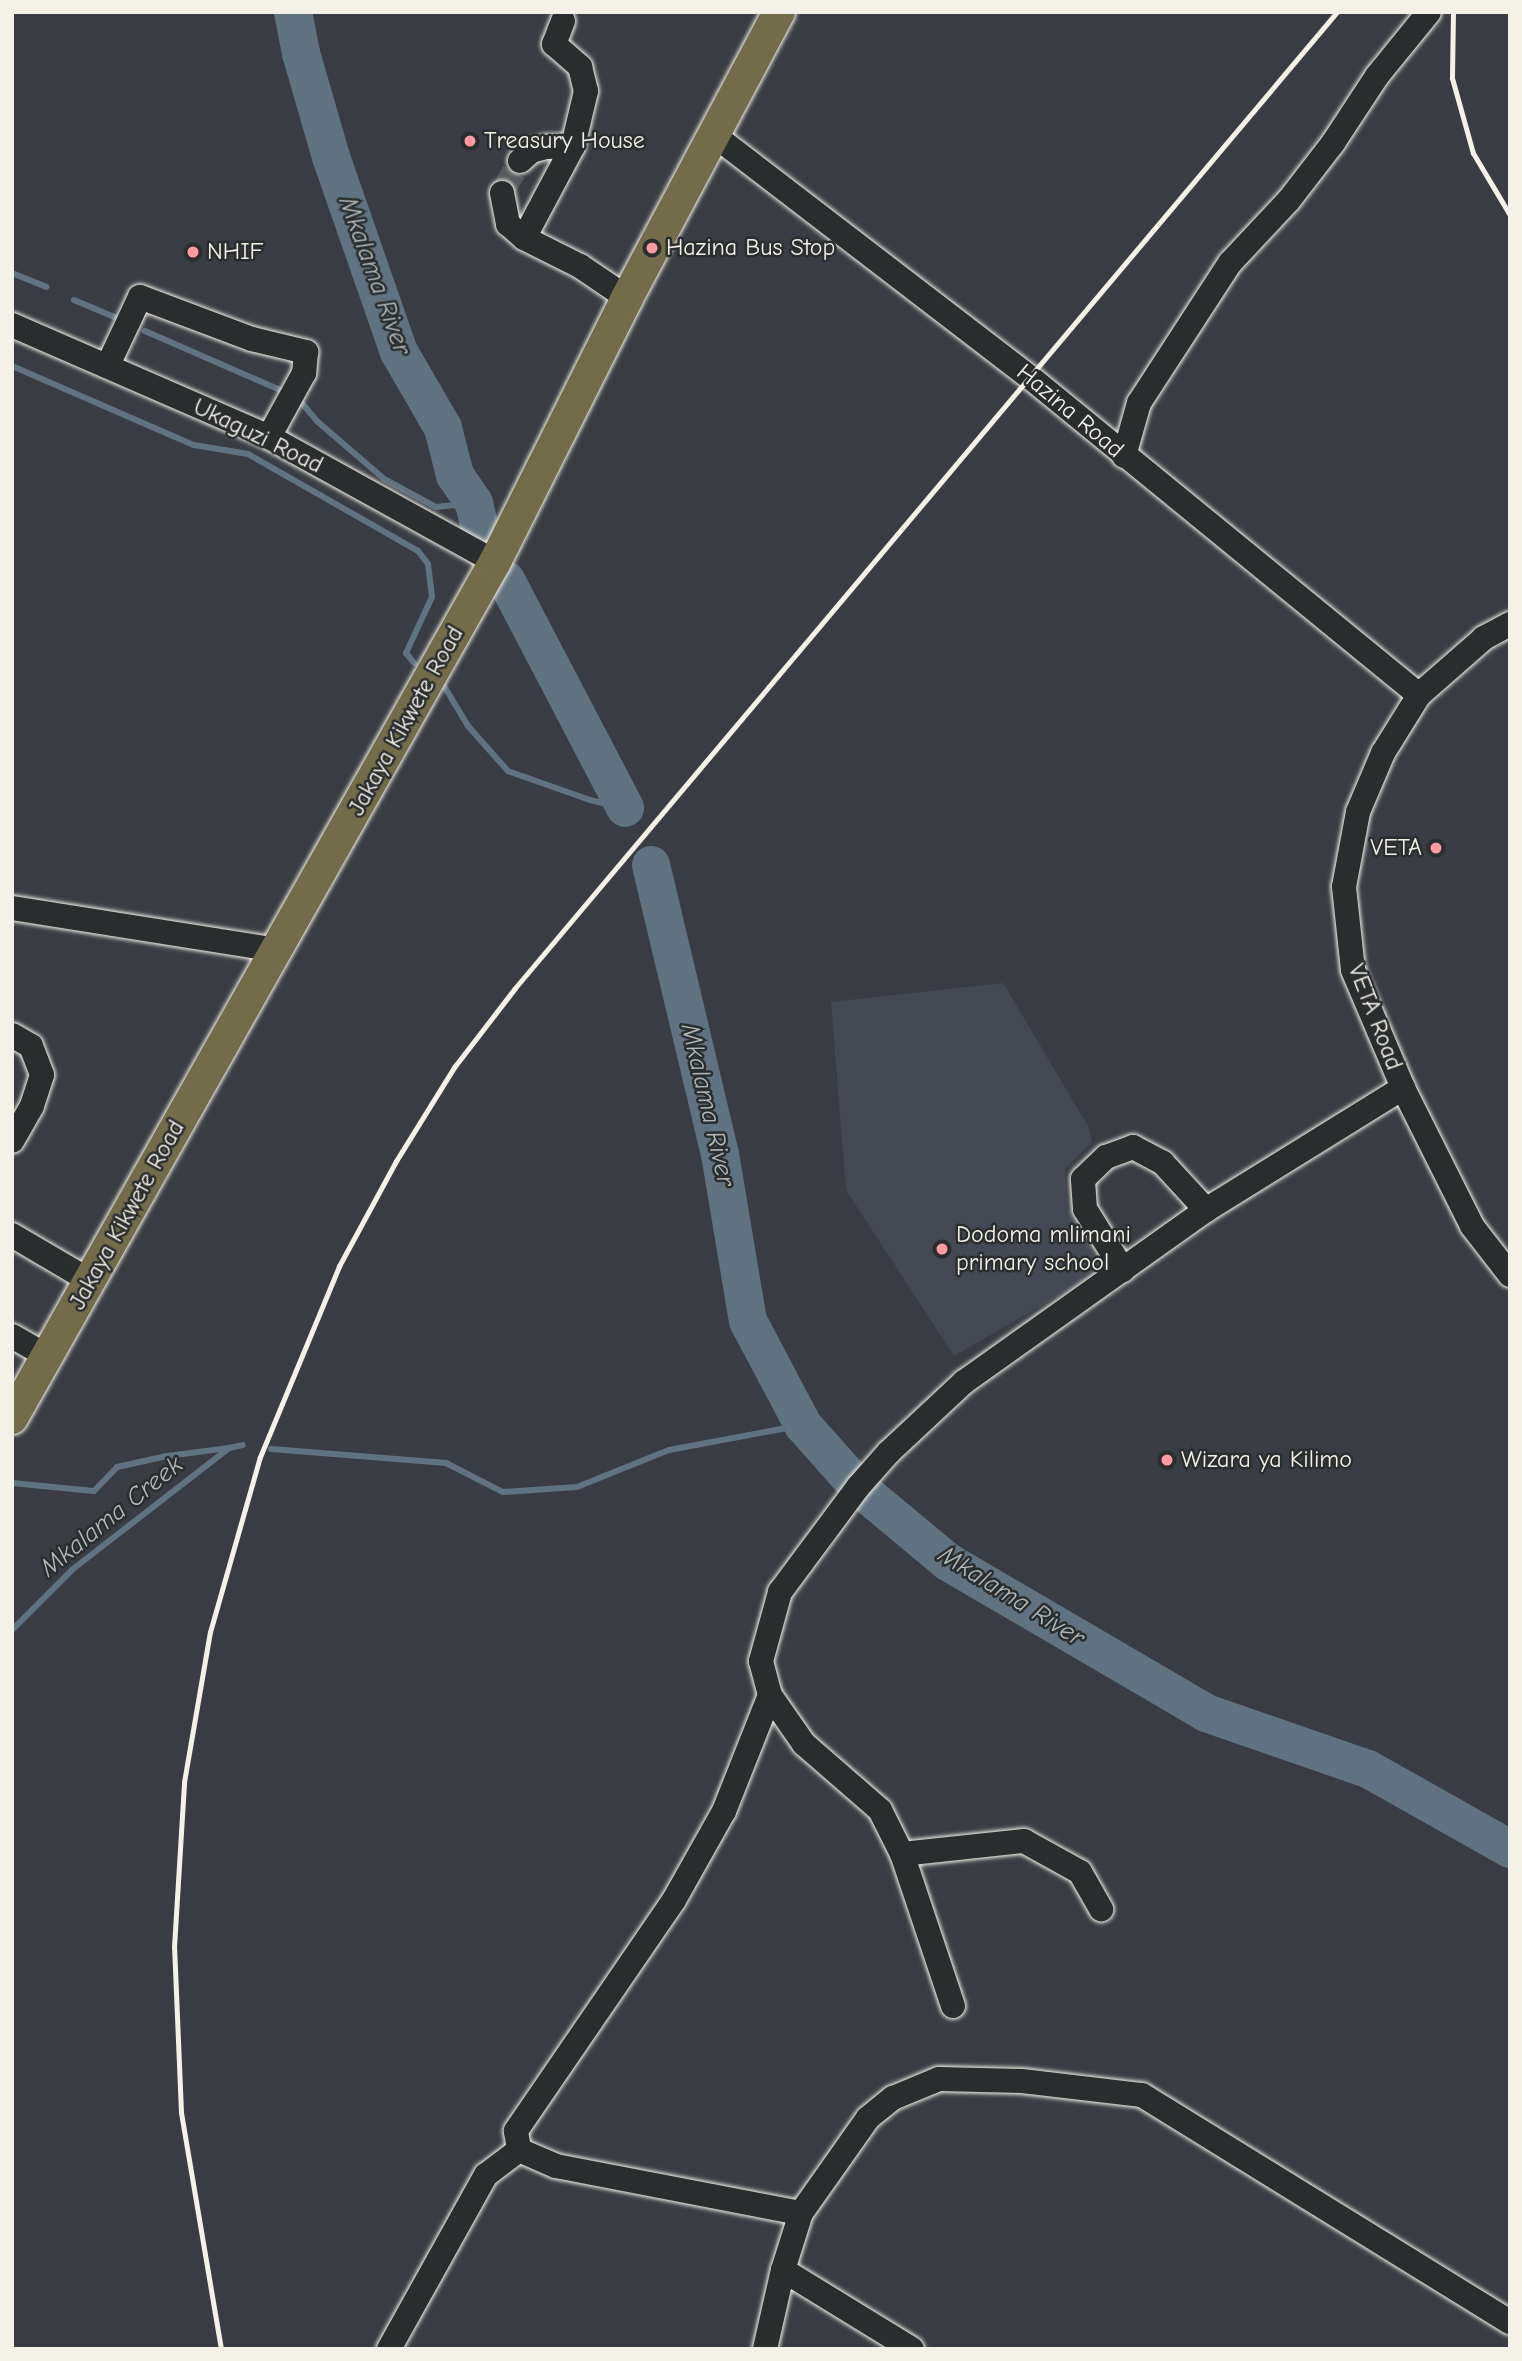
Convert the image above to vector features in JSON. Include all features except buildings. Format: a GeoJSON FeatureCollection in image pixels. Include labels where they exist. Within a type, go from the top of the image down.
{"type":"FeatureCollection","features":[{"type":"Feature","properties":{"kind":"main road","name":"Jakaya Kikwete Road"},"geometry":{"type":"LineString","coordinates":[[12,1418],[495,562],[627,298],[715,135],[771,14]]}},
{"type":"Feature","properties":{"kind":"street"},"geometry":{"type":"LineString","coordinates":[[1124,456],[1139,403],[1230,263],[1289,200],[1333,143],[1377,76],[1429,12]]}},
{"type":"Feature","properties":{"kind":"street"},"geometry":{"type":"LineString","coordinates":[[524,238],[573,146],[586,92],[580,67],[554,44],[563,22]]}},
{"type":"Feature","properties":{"kind":"street","name":"Hazina Road"},"geometry":{"type":"LineString","coordinates":[[715,135],[1031,378],[1419,695]]}},
{"type":"Feature","properties":{"kind":"street"},"geometry":{"type":"LineString","coordinates":[[520,161],[531,151],[546,147],[573,146]]}},
{"type":"Feature","properties":{"kind":"street"},"geometry":{"type":"LineString","coordinates":[[502,193],[508,224],[524,238],[580,266],[627,298]]}},
{"type":"Feature","properties":{"kind":"street"},"geometry":{"type":"LineString","coordinates":[[108,365],[140,297],[252,339],[306,352],[304,373],[269,437]]}},
{"type":"Feature","properties":{"kind":"street","name":"Ukaguzi Road"},"geometry":{"type":"LineString","coordinates":[[12,325],[269,437],[495,562]]}},
{"type":"Feature","properties":{"kind":"street","name":"VETA Road"},"geometry":{"type":"LineString","coordinates":[[1510,624],[1484,638],[1419,695],[1383,753],[1358,812],[1343,887],[1353,970],[1403,1088],[1472,1226],[1510,1275]]}},
{"type":"Feature","properties":{"kind":"street"},"geometry":{"type":"LineString","coordinates":[[12,908],[276,950]]}},
{"type":"Feature","properties":{"kind":"street"},"geometry":{"type":"LineString","coordinates":[[12,1035],[31,1046],[42,1075],[32,1106],[12,1141]]}},
{"type":"Feature","properties":{"kind":"street"},"geometry":{"type":"LineString","coordinates":[[953,2006],[902,1854],[880,1810],[804,1744],[770,1695],[761,1661],[780,1592],[858,1487],[889,1452],[964,1382],[1206,1210],[1403,1088]]}},
{"type":"Feature","properties":{"kind":"street"},"geometry":{"type":"LineString","coordinates":[[1123,1269],[1085,1209],[1083,1179],[1106,1157],[1133,1147],[1143,1152],[1163,1163],[1206,1210]]}},
{"type":"Feature","properties":{"kind":"street"},"geometry":{"type":"LineString","coordinates":[[12,1235],[90,1281]]}},
{"type":"Feature","properties":{"kind":"street"},"geometry":{"type":"LineString","coordinates":[[12,1336],[47,1356]]}},
{"type":"Feature","properties":{"kind":"street"},"geometry":{"type":"LineString","coordinates":[[519,2150],[516,2131],[674,1900],[724,1811],[770,1695]]}},
{"type":"Feature","properties":{"kind":"street"},"geometry":{"type":"LineString","coordinates":[[902,1854],[1024,1841],[1080,1872],[1101,1909]]}},
{"type":"Feature","properties":{"kind":"street"},"geometry":{"type":"LineString","coordinates":[[765,2349],[783,2270],[801,2213],[867,2118],[893,2098],[939,2079],[1022,2081],[1142,2095],[1510,2322]]}},
{"type":"Feature","properties":{"kind":"street"},"geometry":{"type":"LineString","coordinates":[[519,2150],[556,2166],[801,2213]]}},
{"type":"Feature","properties":{"kind":"street"},"geometry":{"type":"LineString","coordinates":[[389,2349],[486,2175],[519,2150]]}},
{"type":"Feature","properties":{"kind":"street"},"geometry":{"type":"LineString","coordinates":[[783,2270],[912,2349]]}},
{"type":"Feature","properties":{"kind":"shaded area"},"geometry":{"type":"Polygon","coordinates":[[[1003,983],[1088,1126],[1092,1142],[1065,1169],[1067,1207],[1103,1270],[954,1356],[846,1190],[831,1002],[1003,983]]]}},
{"type":"Feature","properties":{"kind":"waterway","name":"Mkalama River"},"geometry":{"type":"LineString","coordinates":[[293,12],[301,53],[331,157],[399,352],[443,428],[455,475],[474,503],[480,528]]}},
{"type":"Feature","properties":{"kind":"waterway"},"geometry":{"type":"LineString","coordinates":[[12,273],[46,287]]}},
{"type":"Feature","properties":{"kind":"waterway"},"geometry":{"type":"LineString","coordinates":[[74,300],[119,319]]}},
{"type":"Feature","properties":{"kind":"waterway"},"geometry":{"type":"LineString","coordinates":[[145,331],[280,390]]}},
{"type":"Feature","properties":{"kind":"waterway"},"geometry":{"type":"LineString","coordinates":[[12,366],[194,445],[248,454],[418,551],[428,564],[432,597],[406,653],[414,663]]}},
{"type":"Feature","properties":{"kind":"waterway"},"geometry":{"type":"LineString","coordinates":[[301,402],[318,422],[384,479],[436,507],[474,503]]}},
{"type":"Feature","properties":{"kind":"waterway","name":"Mkalama River"},"geometry":{"type":"LineString","coordinates":[[506,580],[625,808]]}},
{"type":"Feature","properties":{"kind":"waterway"},"geometry":{"type":"LineString","coordinates":[[444,686],[468,726],[508,771],[590,800],[625,808]]}},
{"type":"Feature","properties":{"kind":"waterway","name":"Mkalama River"},"geometry":{"type":"LineString","coordinates":[[651,865],[720,1154],[748,1321],[803,1425],[858,1487],[948,1562],[1206,1713],[1368,1769],[1510,1849]]}},
{"type":"Feature","properties":{"kind":"waterway","name":"Mkalama Creek"},"geometry":{"type":"LineString","coordinates":[[271,1449],[446,1463],[503,1492],[577,1487],[669,1450],[803,1425]]}},
{"type":"Feature","properties":{"kind":"waterway","name":"Mkalama Creek"},"geometry":{"type":"LineString","coordinates":[[12,1630],[73,1569],[229,1448],[243,1445]]}},
{"type":"Feature","properties":{"kind":"waterway"},"geometry":{"type":"LineString","coordinates":[[12,1483],[94,1491],[117,1467],[167,1456],[229,1448]]}},
{"type":"Feature","properties":{"kind":"tunnel"},"geometry":{"type":"LineString","coordinates":[[502,193],[520,161]]}},
{"type":"Feature","properties":{"kind":"railway"},"geometry":{"type":"LineString","coordinates":[[221,2349],[181,2112],[174,1947],[184,1782],[210,1632],[260,1457],[339,1266],[396,1161],[455,1066],[515,988],[1337,12]]}},
{"type":"Feature","properties":{"kind":"railway"},"geometry":{"type":"LineString","coordinates":[[1453,12],[1452,78],[1473,153],[1510,215]]}},
{"type":"Feature","properties":{"kind":"place","name":"Treasury House"},"geometry":{"type":"Point","coordinates":[470,141]}},
{"type":"Feature","properties":{"kind":"place","name":"Hazina Bus Stop"},"geometry":{"type":"Point","coordinates":[652,248]}},
{"type":"Feature","properties":{"kind":"place","name":"NHIF"},"geometry":{"type":"Point","coordinates":[193,252]}},
{"type":"Feature","properties":{"kind":"place","name":"VETA"},"geometry":{"type":"Point","coordinates":[1436,848]}},
{"type":"Feature","properties":{"kind":"place","name":"Dodoma mlimani primary school"},"geometry":{"type":"Point","coordinates":[942,1249]}},
{"type":"Feature","properties":{"kind":"place","name":"Wizara ya Kilimo"},"geometry":{"type":"Point","coordinates":[1167,1460]}}]}
